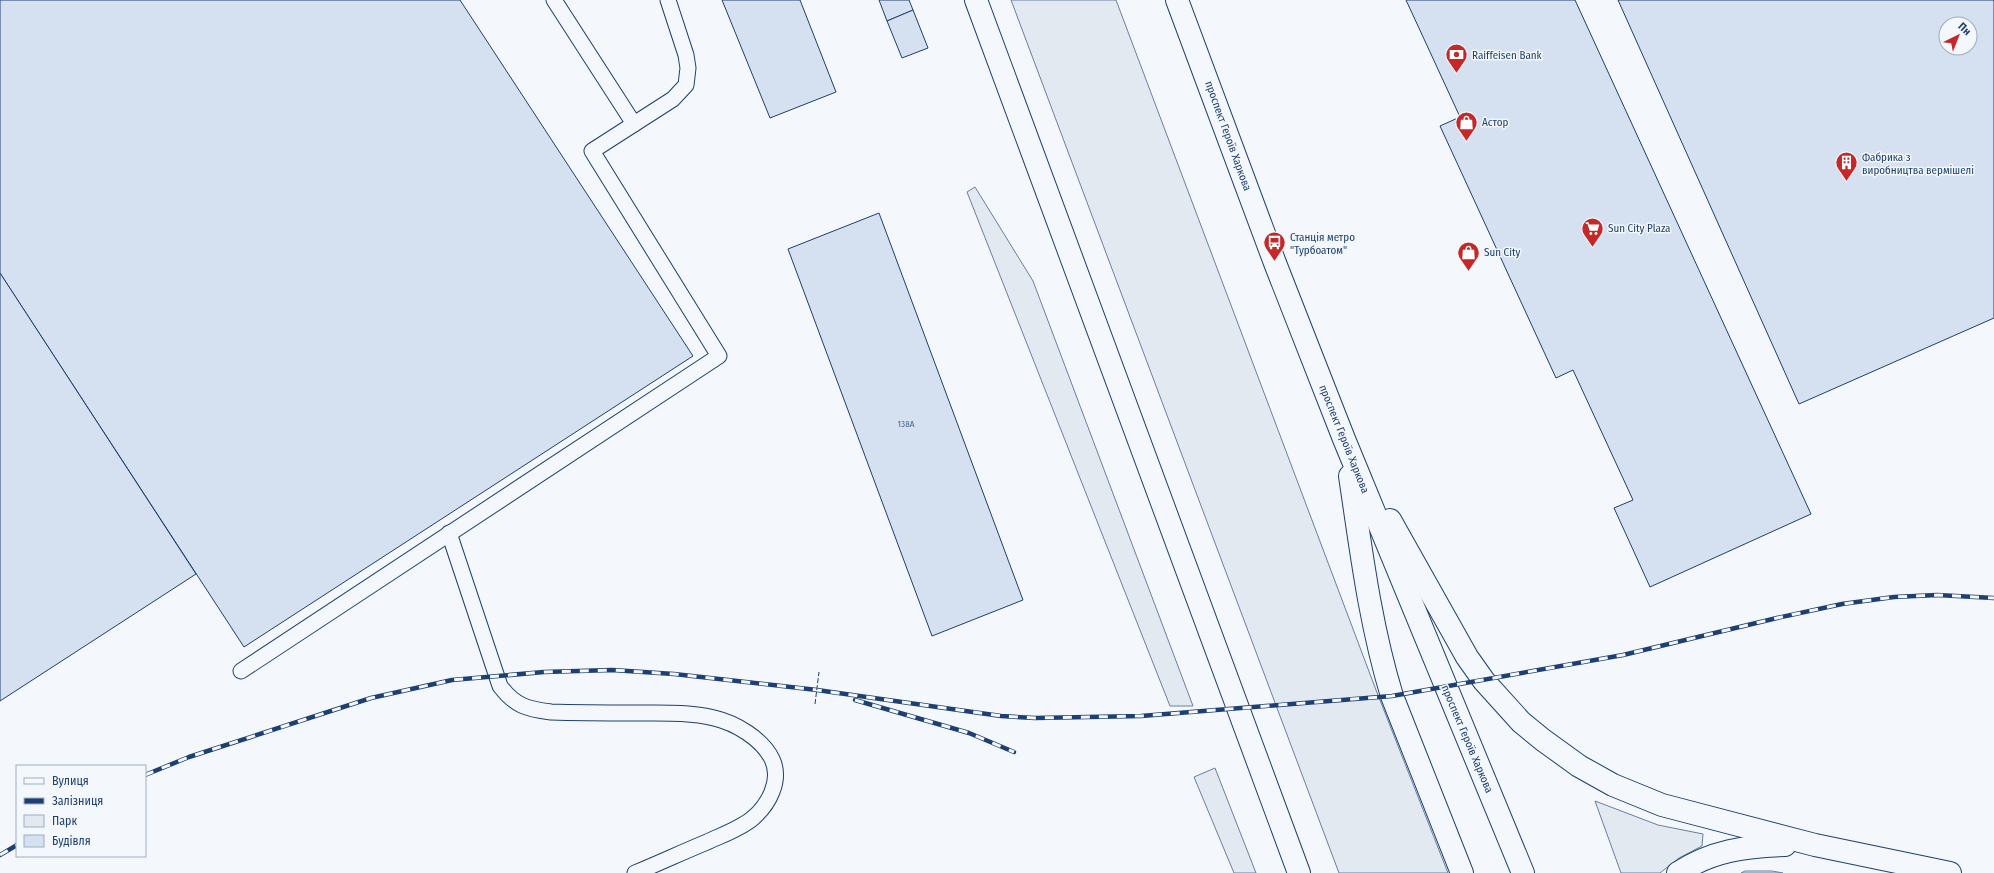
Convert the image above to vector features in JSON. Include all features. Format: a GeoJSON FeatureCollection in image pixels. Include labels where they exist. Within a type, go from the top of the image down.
{"type":"FeatureCollection","features":[{"type":"Feature","properties":{"kind":"main road"},"geometry":{"type":"LineString","coordinates":[[976,0],[1299,873]]}},
{"type":"Feature","properties":{"kind":"main road","name":"проспект Героїв Харкова"},"geometry":{"type":"LineString","coordinates":[[1177,0],[1275,263],[1344,439],[1523,873]]}},
{"type":"Feature","properties":{"kind":"main road"},"geometry":{"type":"LineString","coordinates":[[1344,439],[1467,657],[1484,681],[1503,703],[1543,740],[1579,766],[1635,795],[1662,805],[1814,844],[1950,873]]}},
{"type":"Feature","properties":{"kind":"main road"},"geometry":{"type":"LineString","coordinates":[[1344,439],[1370,609],[1385,675],[1462,873]]}},
{"type":"Feature","properties":{"kind":"main road"},"geometry":{"type":"LineString","coordinates":[[1678,873],[1694,862],[1706,857],[1738,848],[1814,844]]}},
{"type":"Feature","properties":{"kind":"lane"},"geometry":{"type":"LineString","coordinates":[[554,0],[634,124]]}},
{"type":"Feature","properties":{"kind":"lane"},"geometry":{"type":"LineString","coordinates":[[241,671],[719,356],[592,151],[680,93],[688,77],[688,68],[684,44],[668,0]]}},
{"type":"Feature","properties":{"kind":"lane"},"geometry":{"type":"LineString","coordinates":[[449,534],[500,686],[508,697],[518,704],[531,710],[551,712],[677,713],[710,717],[739,727],[755,738],[769,754],[776,767],[774,786],[766,803],[752,818],[734,830],[635,873]]}},
{"type":"Feature","properties":{"kind":"green space"},"geometry":{"type":"Polygon","coordinates":[[[1011,0],[1116,0],[1376,690],[1448,873],[1339,873],[1011,0]]]}},
{"type":"Feature","properties":{"kind":"green space"},"geometry":{"type":"Polygon","coordinates":[[[975,187],[1033,281],[1193,706],[1170,706],[967,192],[975,187]]]}},
{"type":"Feature","properties":{"kind":"green space"},"geometry":{"type":"Polygon","coordinates":[[[1215,768],[1256,873],[1234,873],[1194,777],[1215,768]]]}},
{"type":"Feature","properties":{"kind":"green space"},"geometry":{"type":"Polygon","coordinates":[[[1595,801],[1658,825],[1703,834],[1702,846],[1679,858],[1660,873],[1621,873],[1595,801]]]}},
{"type":"Feature","properties":{"kind":"green space"},"geometry":{"type":"Polygon","coordinates":[[[1745,871],[1772,871],[1783,873],[1741,873],[1745,871]]]}},
{"type":"Feature","properties":{"kind":"building"},"geometry":{"type":"Polygon","coordinates":[[[0,0],[460,0],[693,356],[244,647],[0,273],[0,0]]]}},
{"type":"Feature","properties":{"kind":"building"},"geometry":{"type":"Polygon","coordinates":[[[722,0],[800,0],[836,92],[770,118],[722,0]]]}},
{"type":"Feature","properties":{"kind":"building"},"geometry":{"type":"Polygon","coordinates":[[[879,0],[909,0],[913,10],[887,21],[879,0]]]}},
{"type":"Feature","properties":{"kind":"building","name":"Sun City Plaza"},"geometry":{"type":"Polygon","coordinates":[[[1406,0],[1575,0],[1811,514],[1650,587],[1614,508],[1633,500],[1573,370],[1556,378],[1440,126],[1460,117],[1406,0]]]}},
{"type":"Feature","properties":{"kind":"building","name":"Фабрика з виробництва вермішелі"},"geometry":{"type":"Polygon","coordinates":[[[1618,0],[1994,0],[1994,318],[1799,404],[1618,0]]]}},
{"type":"Feature","properties":{"kind":"building"},"geometry":{"type":"Polygon","coordinates":[[[913,10],[928,48],[902,58],[887,21],[913,10]]]}},
{"type":"Feature","properties":{"kind":"building"},"geometry":{"type":"Polygon","coordinates":[[[879,213],[1023,600],[932,636],[788,249],[879,213]]]}},
{"type":"Feature","properties":{"kind":"building"},"geometry":{"type":"Polygon","coordinates":[[[0,273],[196,574],[0,701],[0,273]]]}},
{"type":"Feature","properties":{"kind":"railway"},"geometry":{"type":"LineString","coordinates":[[146,775],[189,757],[371,698],[452,680],[544,672],[612,670],[674,674],[817,690],[1001,716],[1035,718],[1141,716],[1392,696],[1623,655],[1842,604],[1894,597],[1937,595],[1994,598]]}},
{"type":"Feature","properties":{"kind":"railway"},"geometry":{"type":"LineString","coordinates":[[855,700],[969,733],[1014,752]]}},
{"type":"Feature","properties":{"kind":"railway"},"geometry":{"type":"LineString","coordinates":[[0,855],[16,846]]}},
{"type":"Feature","properties":{"kind":"fence"},"geometry":{"type":"LineString","coordinates":[[815,704],[819,672]]}},
{"type":"Feature","properties":{"kind":"place","name":"Raiffeisen Bank"},"geometry":{"type":"Point","coordinates":[1457,74]}},
{"type":"Feature","properties":{"kind":"place","name":"Астор"},"geometry":{"type":"Point","coordinates":[1467,142]}},
{"type":"Feature","properties":{"kind":"place","name":"Фабрика з виробництва вермішелі"},"geometry":{"type":"Point","coordinates":[1847,182]}},
{"type":"Feature","properties":{"kind":"place","name":"Sun City Plaza"},"geometry":{"type":"Point","coordinates":[1592,248]}},
{"type":"Feature","properties":{"kind":"place","name":"Станція метро \"Турбоатом\""},"geometry":{"type":"Point","coordinates":[1275,262]}},
{"type":"Feature","properties":{"kind":"place","name":"Sun City"},"geometry":{"type":"Point","coordinates":[1469,272]}}]}
